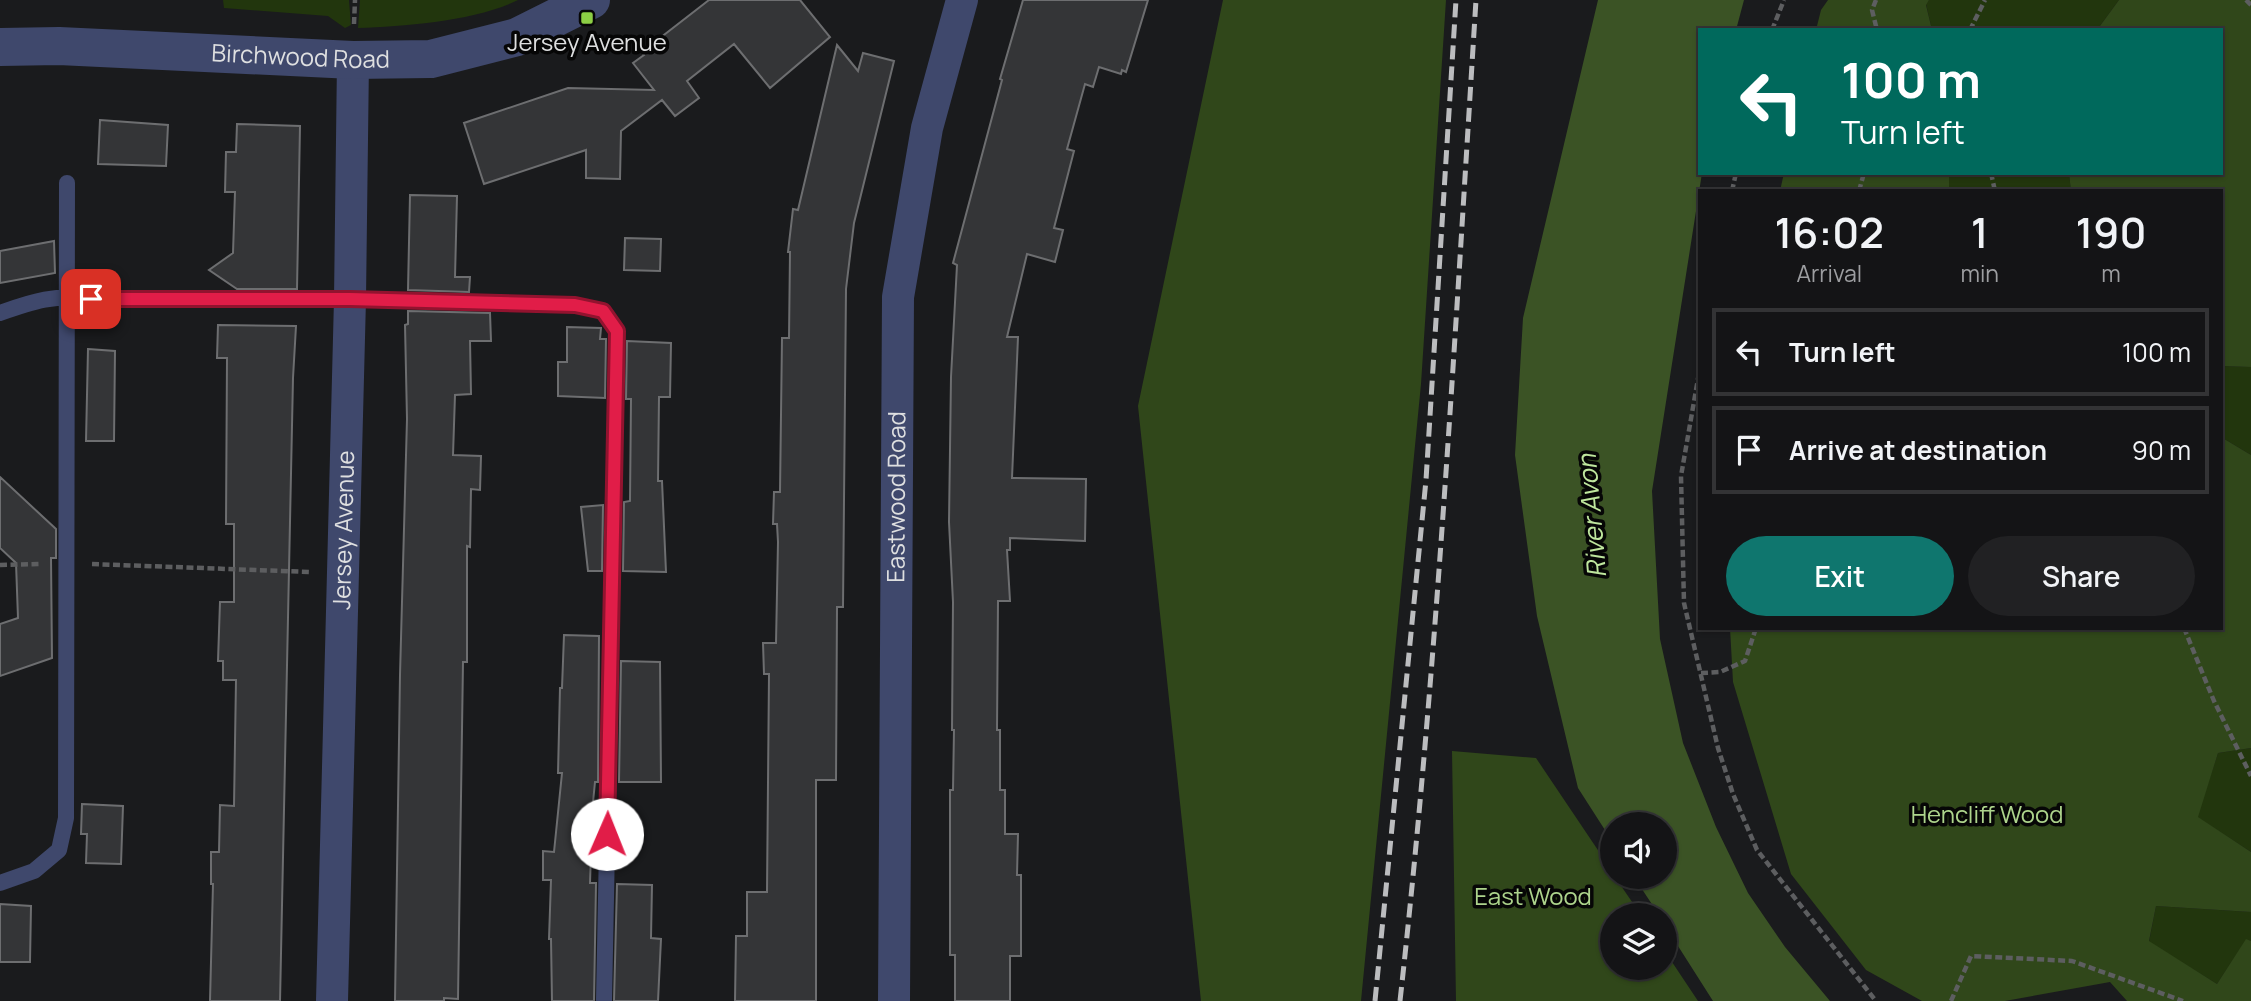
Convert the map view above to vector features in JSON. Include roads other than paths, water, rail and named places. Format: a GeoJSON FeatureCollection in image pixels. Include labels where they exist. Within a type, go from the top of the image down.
{"type":"FeatureCollection","features":[{"type":"Feature","properties":{"kind":"street","name":"Birchwood Road"},"geometry":{"type":"LineString","coordinates":[[0,47],[59,46],[353,60],[431,59],[517,37],[591,0]]}},
{"type":"Feature","properties":{"kind":"street","name":"Eastwood Road"},"geometry":{"type":"LineString","coordinates":[[894,1001],[898,297],[927,128],[962,0]]}},
{"type":"Feature","properties":{"kind":"street","name":"Jersey Avenue"},"geometry":{"type":"LineString","coordinates":[[332,1001],[350,299],[353,60]]}},
{"type":"Feature","properties":{"kind":"lane"},"geometry":{"type":"LineString","coordinates":[[0,883],[34,871],[59,850],[66,818],[67,183]]}},
{"type":"Feature","properties":{"kind":"lane"},"geometry":{"type":"LineString","coordinates":[[0,313],[31,302],[68,296],[91,299],[350,299],[575,305],[603,311],[617,331],[604,1001]]}},
{"type":"Feature","properties":{"kind":"water","name":"River Avon"},"geometry":{"type":"Polygon","coordinates":[[[1598,0],[1744,0],[1737,28],[1698,28],[1698,175],[1702,175],[1652,491],[1660,639],[1683,743],[1716,827],[1748,893],[1785,947],[1830,1001],[1713,1001],[1677,944],[1677,903],[1651,903],[1642,889],[1677,889],[1677,812],[1600,812],[1600,822],[1578,788],[1537,616],[1515,455],[1523,318],[1598,0]]]}},
{"type":"Feature","properties":{"kind":"railway"},"geometry":{"type":"LineString","coordinates":[[1375,1001],[1426,480],[1456,0]]}},
{"type":"Feature","properties":{"kind":"railway"},"geometry":{"type":"LineString","coordinates":[[1400,1001],[1435,626],[1476,0]]}},
{"type":"Feature","properties":{"kind":"place","name":"Jersey Avenue"},"geometry":{"type":"Point","coordinates":[587,18]}},
{"type":"Feature","properties":{"kind":"park label","name":"Hencliff Wood"},"geometry":{"type":"Point","coordinates":[1987,815]}},
{"type":"Feature","properties":{"kind":"park label","name":"East Wood"},"geometry":{"type":"Point","coordinates":[1533,897]}}]}
